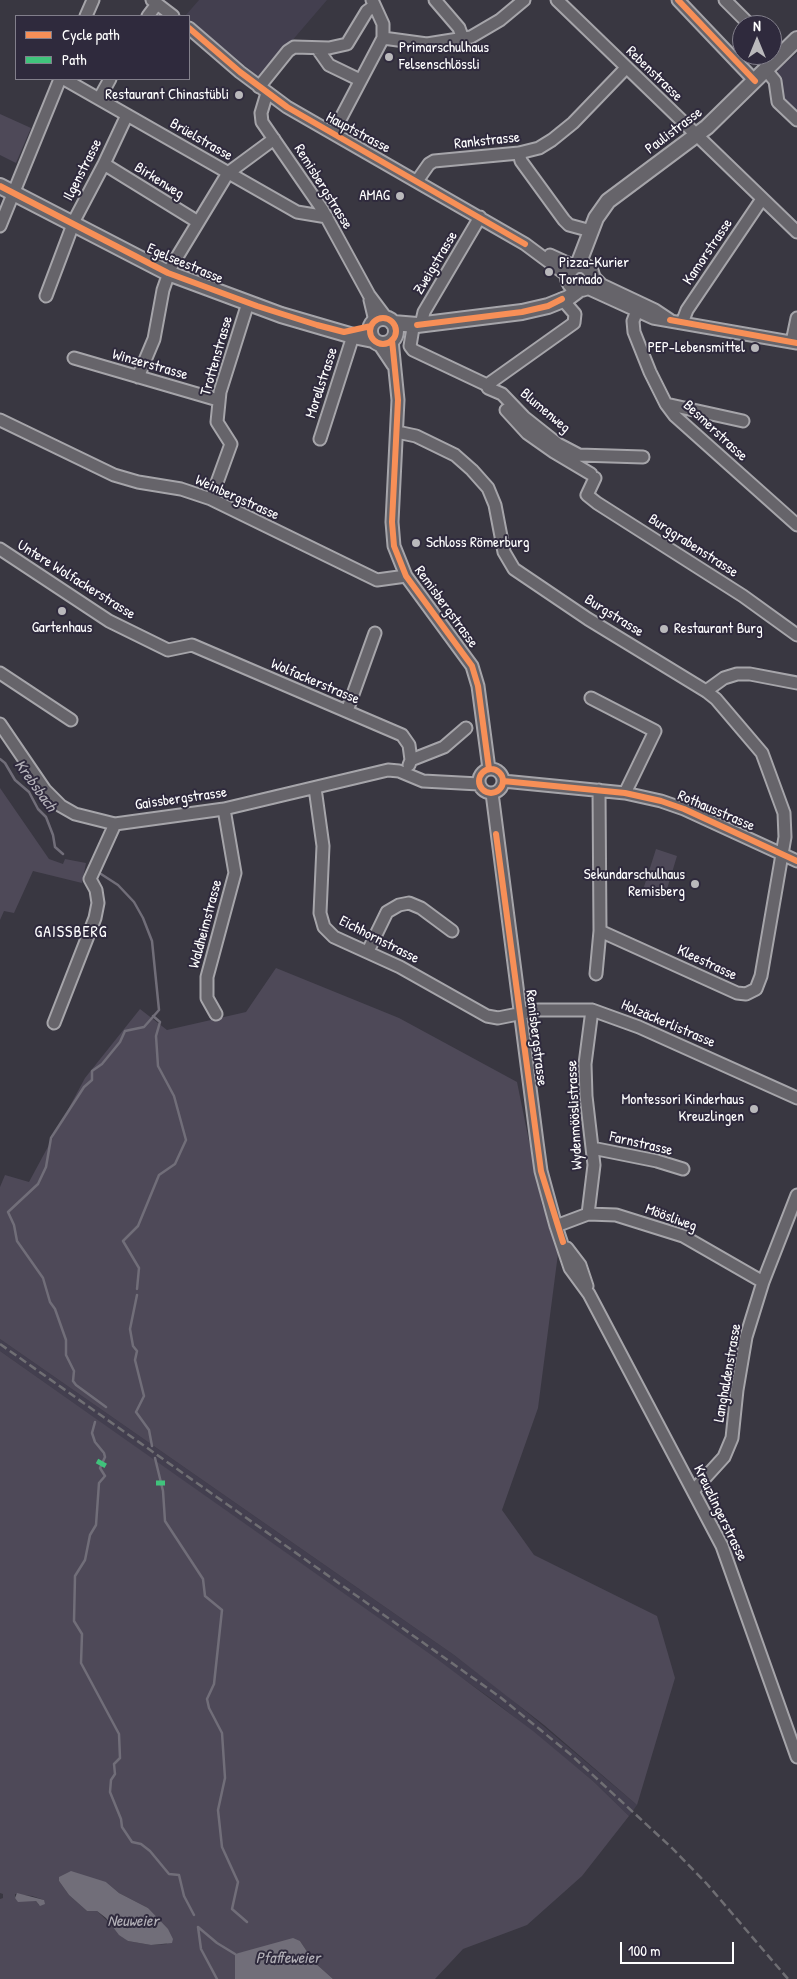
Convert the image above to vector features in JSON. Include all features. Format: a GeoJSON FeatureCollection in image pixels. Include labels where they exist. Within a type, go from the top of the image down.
{"type":"FeatureCollection","features":[{"type":"Feature","properties":{"kind":"main road","name":"Paulistrasse"},"geometry":{"type":"LineString","coordinates":[[782,48],[797,39]]}},
{"type":"Feature","properties":{"kind":"main road","name":"Paulistrasse"},"geometry":{"type":"LineString","coordinates":[[782,50],[797,46]]}},
{"type":"Feature","properties":{"kind":"main road","name":"Paulistrasse"},"geometry":{"type":"LineString","coordinates":[[579,276],[596,218],[608,201],[697,135],[755,81],[769,65]]}},
{"type":"Feature","properties":{"kind":"main road","name":"Egelseestrasse"},"geometry":{"type":"LineString","coordinates":[[0,186],[168,273],[248,303],[348,334],[522,312],[548,306],[562,299]]}},
{"type":"Feature","properties":{"kind":"main road"},"geometry":{"type":"LineString","coordinates":[[562,299],[579,276]]}},
{"type":"Feature","properties":{"kind":"street"},"geometry":{"type":"LineString","coordinates":[[86,15],[93,0]]}},
{"type":"Feature","properties":{"kind":"street"},"geometry":{"type":"LineString","coordinates":[[435,0],[459,28],[463,39]]}},
{"type":"Feature","properties":{"kind":"street"},"geometry":{"type":"LineString","coordinates":[[383,38],[427,44],[463,39],[480,33],[524,0]]}},
{"type":"Feature","properties":{"kind":"street","name":"Rebenstrasse"},"geometry":{"type":"LineString","coordinates":[[557,0],[797,232]]}},
{"type":"Feature","properties":{"kind":"street"},"geometry":{"type":"LineString","coordinates":[[678,0],[755,81]]}},
{"type":"Feature","properties":{"kind":"street"},"geometry":{"type":"LineString","coordinates":[[725,0],[740,15]]}},
{"type":"Feature","properties":{"kind":"street"},"geometry":{"type":"LineString","coordinates":[[148,15],[154,2],[172,15]]}},
{"type":"Feature","properties":{"kind":"street"},"geometry":{"type":"LineString","coordinates":[[263,90],[288,51],[300,46],[317,48],[347,44],[373,3],[384,27],[383,38],[333,133]]}},
{"type":"Feature","properties":{"kind":"street","name":"Hauptstrasse"},"geometry":{"type":"LineString","coordinates":[[190,29],[263,90],[306,120],[418,180],[579,276],[638,307],[652,318],[795,343]]}},
{"type":"Feature","properties":{"kind":"street"},"geometry":{"type":"LineString","coordinates":[[317,48],[329,65],[360,80]]}},
{"type":"Feature","properties":{"kind":"street","name":"Rankstrasse"},"geometry":{"type":"LineString","coordinates":[[418,180],[434,161],[519,153],[539,148],[562,133],[626,68]]}},
{"type":"Feature","properties":{"kind":"street"},"geometry":{"type":"LineString","coordinates":[[766,70],[775,81],[778,102],[797,120]]}},
{"type":"Feature","properties":{"kind":"street"},"geometry":{"type":"LineString","coordinates":[[0,226],[62,80]]}},
{"type":"Feature","properties":{"kind":"street","name":"Brüelstrasse"},"geometry":{"type":"LineString","coordinates":[[64,80],[297,212],[327,217]]}},
{"type":"Feature","properties":{"kind":"street"},"geometry":{"type":"LineString","coordinates":[[98,99],[109,80]]}},
{"type":"Feature","properties":{"kind":"street","name":"Remisbergstrasse"},"geometry":{"type":"LineString","coordinates":[[263,90],[261,117],[327,217],[369,295],[383,331],[398,385],[393,536],[406,576],[472,666],[478,686],[489,769]]}},
{"type":"Feature","properties":{"kind":"street","name":"Ilgenstrasse"},"geometry":{"type":"LineString","coordinates":[[46,296],[74,224],[127,115]]}},
{"type":"Feature","properties":{"kind":"street"},"geometry":{"type":"LineString","coordinates":[[138,377],[154,339],[168,273],[228,173],[274,139]]}},
{"type":"Feature","properties":{"kind":"street"},"geometry":{"type":"LineString","coordinates":[[519,153],[521,161],[564,220],[569,225],[591,231]]}},
{"type":"Feature","properties":{"kind":"street","name":"Birkenweg"},"geometry":{"type":"LineString","coordinates":[[104,164],[198,222]]}},
{"type":"Feature","properties":{"kind":"street","name":"Kamorstrasse"},"geometry":{"type":"LineString","coordinates":[[676,321],[687,310],[762,199]]}},
{"type":"Feature","properties":{"kind":"street","name":"Zweigstrasse"},"geometry":{"type":"LineString","coordinates":[[417,326],[480,217]]}},
{"type":"Feature","properties":{"kind":"street"},"geometry":{"type":"LineString","coordinates":[[488,386],[571,327],[576,320],[575,314],[562,299]]}},
{"type":"Feature","properties":{"kind":"street","name":"Trottenstrasse"},"geometry":{"type":"LineString","coordinates":[[211,499],[231,444],[217,422],[218,400],[248,303]]}},
{"type":"Feature","properties":{"kind":"street","name":"Besmerstrasse"},"geometry":{"type":"LineString","coordinates":[[638,307],[633,327],[637,341],[666,404],[675,416],[797,525]]}},
{"type":"Feature","properties":{"kind":"street"},"geometry":{"type":"LineString","coordinates":[[795,343],[797,318]]}},
{"type":"Feature","properties":{"kind":"street","name":"Blumenweg"},"geometry":{"type":"LineString","coordinates":[[417,326],[410,346],[413,350],[502,394],[524,417],[558,444],[579,455],[643,457]]}},
{"type":"Feature","properties":{"kind":"street","name":"Morellstrasse"},"geometry":{"type":"LineString","coordinates":[[320,439],[348,334]]}},
{"type":"Feature","properties":{"kind":"street","name":"Winzerstrasse"},"geometry":{"type":"LineString","coordinates":[[74,358],[218,400]]}},
{"type":"Feature","properties":{"kind":"street","name":"Blumenweg"},"geometry":{"type":"LineString","coordinates":[[488,386],[492,395],[527,432],[554,452]]}},
{"type":"Feature","properties":{"kind":"street"},"geometry":{"type":"LineString","coordinates":[[666,404],[743,421]]}},
{"type":"Feature","properties":{"kind":"street","name":"Weinbergstrasse"},"geometry":{"type":"LineString","coordinates":[[0,420],[114,475],[138,482],[180,489],[211,499],[377,580],[406,576]]}},
{"type":"Feature","properties":{"kind":"street","name":"Burgstrasse"},"geometry":{"type":"LineString","coordinates":[[397,432],[416,436],[455,456],[472,470],[488,488],[495,505],[504,552],[514,569],[588,619],[716,699],[762,753],[784,813],[785,837],[782,853]]}},
{"type":"Feature","properties":{"kind":"street","name":"Burggrabenstrasse"},"geometry":{"type":"LineString","coordinates":[[554,452],[593,476],[587,495],[597,503],[743,596],[797,635]]}},
{"type":"Feature","properties":{"kind":"street","name":"Untere Wolfackerstrasse"},"geometry":{"type":"LineString","coordinates":[[0,550],[109,621],[132,633],[168,650],[192,645]]}},
{"type":"Feature","properties":{"kind":"street"},"geometry":{"type":"LineString","coordinates":[[346,711],[375,633]]}},
{"type":"Feature","properties":{"kind":"street","name":"Wolfackerstrasse"},"geometry":{"type":"LineString","coordinates":[[192,645],[402,735],[409,745],[412,760]]}},
{"type":"Feature","properties":{"kind":"street"},"geometry":{"type":"LineString","coordinates":[[0,673],[71,720]]}},
{"type":"Feature","properties":{"kind":"street"},"geometry":{"type":"LineString","coordinates":[[706,691],[724,678],[737,674],[750,674],[797,683]]}},
{"type":"Feature","properties":{"kind":"street"},"geometry":{"type":"LineString","coordinates":[[591,698],[655,731],[625,792]]}},
{"type":"Feature","properties":{"kind":"street","name":"Gaissbergstrasse"},"geometry":{"type":"LineString","coordinates":[[0,724],[45,790],[61,806],[75,814],[115,824],[224,809],[388,770],[406,774],[423,781],[460,785],[479,784]]}},
{"type":"Feature","properties":{"kind":"street"},"geometry":{"type":"LineString","coordinates":[[406,774],[412,760],[444,747],[466,728]]}},
{"type":"Feature","properties":{"kind":"street"},"geometry":{"type":"LineString","coordinates":[[489,769],[499,772],[503,781],[500,789],[492,793],[484,791],[479,784],[482,773],[489,769]]}},
{"type":"Feature","properties":{"kind":"street","name":"Rothausstrasse"},"geometry":{"type":"LineString","coordinates":[[503,781],[625,792],[684,809],[797,861]]}},
{"type":"Feature","properties":{"kind":"street","name":"Eichhornstrasse"},"geometry":{"type":"LineString","coordinates":[[314,788],[324,846],[321,920],[334,936],[368,951],[487,1016],[498,1018],[520,1013]]}},
{"type":"Feature","properties":{"kind":"street"},"geometry":{"type":"LineString","coordinates":[[596,974],[600,931],[599,790]]}},
{"type":"Feature","properties":{"kind":"street","name":"Remisbergstrasse"},"geometry":{"type":"LineString","coordinates":[[492,793],[541,1171],[570,1268],[589,1294]]}},
{"type":"Feature","properties":{"kind":"street","name":"Waldheimstrasse"},"geometry":{"type":"LineString","coordinates":[[216,1014],[207,998],[207,977],[235,873],[224,809]]}},
{"type":"Feature","properties":{"kind":"street"},"geometry":{"type":"LineString","coordinates":[[54,1023],[96,918],[98,903],[96,890],[90,879],[115,824]]}},
{"type":"Feature","properties":{"kind":"street","name":"Kleestrasse"},"geometry":{"type":"LineString","coordinates":[[600,931],[737,994],[751,993],[756,989],[761,976],[782,853]]}},
{"type":"Feature","properties":{"kind":"street"},"geometry":{"type":"LineString","coordinates":[[368,951],[387,912],[399,905],[409,903],[421,908],[452,931]]}},
{"type":"Feature","properties":{"kind":"street","name":"Holzäckerlistrasse"},"geometry":{"type":"LineString","coordinates":[[520,1013],[538,1010],[592,1010],[640,1027],[797,1098]]}},
{"type":"Feature","properties":{"kind":"street","name":"Wydenmööslistrasse"},"geometry":{"type":"LineString","coordinates":[[588,1214],[593,1179],[585,1064],[592,1010]]}},
{"type":"Feature","properties":{"kind":"street","name":"Farnstrasse"},"geometry":{"type":"LineString","coordinates":[[592,1148],[657,1161],[684,1169]]}},
{"type":"Feature","properties":{"kind":"street","name":"Langhaldenstrasse"},"geometry":{"type":"LineString","coordinates":[[694,1490],[724,1457],[732,1438],[737,1390],[746,1337],[763,1282],[797,1195]]}},
{"type":"Feature","properties":{"kind":"street"},"geometry":{"type":"LineString","coordinates":[[556,1226],[588,1214]]}},
{"type":"Feature","properties":{"kind":"street","name":"Möösliweg"},"geometry":{"type":"LineString","coordinates":[[588,1214],[616,1215],[683,1236],[763,1282]]}},
{"type":"Feature","properties":{"kind":"street","name":"Kreuzlingerstrasse"},"geometry":{"type":"LineString","coordinates":[[589,1294],[694,1490],[728,1562],[797,1757]]}},
{"type":"Feature","properties":{"kind":"shaded area"},"geometry":{"type":"Polygon","coordinates":[[[199,0],[327,0],[260,78],[190,21],[190,15],[186,15],[199,0]]]}},
{"type":"Feature","properties":{"kind":"shaded area"},"geometry":{"type":"Polygon","coordinates":[[[797,54],[797,111],[768,86],[778,74],[778,68],[797,54]]]}},
{"type":"Feature","properties":{"kind":"shaded area"},"geometry":{"type":"Polygon","coordinates":[[[0,114],[31,128],[16,163],[0,155],[0,114]]]}},
{"type":"Feature","properties":{"kind":"shaded area"},"geometry":{"type":"Polygon","coordinates":[[[0,788],[49,859],[63,864],[65,859],[86,863],[82,883],[33,871],[14,913],[4,911],[0,920],[0,788]]]}},
{"type":"Feature","properties":{"kind":"shaded area"},"geometry":{"type":"Polygon","coordinates":[[[656,849],[677,856],[664,899],[642,893],[656,849]]]}},
{"type":"Feature","properties":{"kind":"shaded area"},"geometry":{"type":"Polygon","coordinates":[[[276,968],[399,1018],[517,1082],[542,1205],[559,1246],[538,1408],[502,1510],[534,1555],[657,1616],[675,1678],[637,1805],[544,1725],[454,1655],[0,1339],[0,1187],[5,1175],[29,1182],[85,1078],[140,1009],[167,1030],[246,1012],[276,968]]]}},
{"type":"Feature","properties":{"kind":"shaded area"},"geometry":{"type":"Polygon","coordinates":[[[0,1339],[454,1655],[504,1693],[637,1805],[629,1816],[593,1781],[493,1700],[0,1351],[0,1339]]]}},
{"type":"Feature","properties":{"kind":"shaded area"},"geometry":{"type":"Polygon","coordinates":[[[0,1351],[437,1659],[533,1731],[593,1781],[629,1816],[582,1876],[527,1925],[463,1949],[435,1979],[333,1979],[314,1962],[300,1941],[235,1954],[235,1979],[0,1979],[0,1899],[3,1898],[3,1894],[0,1893],[0,1351]],[[59,1881],[69,1895],[87,1911],[97,1911],[128,1941],[151,1945],[167,1944],[148,1908],[119,1893],[106,1882],[59,1881]],[[15,1894],[15,1898],[21,1901],[36,1901],[39,1905],[44,1900],[32,1896],[15,1894]]]}},
{"type":"Feature","properties":{"kind":"water","name":"Neuweier"},"geometry":{"type":"Polygon","coordinates":[[[71,1871],[106,1882],[119,1893],[148,1908],[168,1929],[173,1939],[172,1943],[151,1945],[128,1941],[119,1935],[106,1918],[97,1911],[87,1911],[69,1895],[59,1881],[59,1877],[71,1871]]]}},
{"type":"Feature","properties":{"kind":"water"},"geometry":{"type":"Polygon","coordinates":[[[17,1893],[44,1900],[45,1904],[40,1906],[36,1901],[18,1902],[15,1898],[17,1893]]]}},
{"type":"Feature","properties":{"kind":"water","name":"Pfaffeweier"},"geometry":{"type":"Polygon","coordinates":[[[293,1938],[300,1941],[314,1962],[333,1979],[235,1979],[235,1954],[293,1938]]]}},
{"type":"Feature","properties":{"kind":"waterway","name":"Krebsbach"},"geometry":{"type":"LineString","coordinates":[[0,759],[5,763],[15,780],[29,792],[38,809],[46,817],[53,835],[55,847],[63,854]]}},
{"type":"Feature","properties":{"kind":"waterway"},"geometry":{"type":"LineString","coordinates":[[101,874],[118,885],[134,902],[143,918],[152,941],[159,1010],[144,1027],[125,1031],[120,1042],[102,1064],[92,1071],[92,1080],[84,1087],[51,1138],[46,1167],[38,1184],[8,1212],[14,1225],[17,1241],[43,1278],[50,1302],[55,1309],[66,1340],[66,1355],[74,1371],[73,1381],[106,1407]]}},
{"type":"Feature","properties":{"kind":"waterway"},"geometry":{"type":"LineString","coordinates":[[137,1289],[139,1268],[123,1241],[138,1226],[159,1175],[175,1164],[186,1140],[174,1096],[158,1066],[156,1036],[160,1022],[153,1016]]}},
{"type":"Feature","properties":{"kind":"waterway"},"geometry":{"type":"LineString","coordinates":[[137,1295],[130,1329],[133,1346],[137,1351],[135,1360],[144,1396],[136,1412],[149,1430],[152,1446]]}},
{"type":"Feature","properties":{"kind":"waterway"},"geometry":{"type":"LineString","coordinates":[[95,1422],[92,1433],[95,1442],[104,1453],[105,1457],[100,1468],[105,1476],[99,1483],[96,1525],[90,1535],[85,1560],[75,1576],[74,1621],[82,1634],[81,1663],[119,1734],[120,1758],[114,1764],[115,1774],[111,1780],[110,1792],[121,1819],[122,1827],[132,1842],[141,1844],[150,1851],[169,1874],[179,1875],[184,1896],[194,1915]]}},
{"type":"Feature","properties":{"kind":"waterway"},"geometry":{"type":"LineString","coordinates":[[155,1458],[163,1491],[165,1521],[203,1579],[205,1596],[222,1610],[214,1684],[207,1699],[209,1708],[222,1733],[225,1778],[218,1810],[222,1847],[238,1882],[232,1909],[247,1922]]}},
{"type":"Feature","properties":{"kind":"waterway"},"geometry":{"type":"LineString","coordinates":[[198,1927],[201,1949],[217,1979]]}},
{"type":"Feature","properties":{"kind":"waterway"},"geometry":{"type":"LineString","coordinates":[[198,1927],[217,1943],[235,1954]]}},
{"type":"Feature","properties":{"kind":"railway"},"geometry":{"type":"LineString","coordinates":[[0,1344],[500,1697],[570,1754],[672,1848],[707,1884],[788,1979]]}},
{"type":"Feature","properties":{"kind":"marked path"},"geometry":{"type":"LineString","coordinates":[[97,1461],[106,1466]]}},
{"type":"Feature","properties":{"kind":"marked path"},"geometry":{"type":"LineString","coordinates":[[156,1483],[165,1483]]}},
{"type":"Feature","properties":{"kind":"cycle path"},"geometry":{"type":"LineString","coordinates":[[678,0],[755,81]]}},
{"type":"Feature","properties":{"kind":"cycle path"},"geometry":{"type":"LineString","coordinates":[[190,29],[240,72],[287,107],[525,244]]}},
{"type":"Feature","properties":{"kind":"cycle path"},"geometry":{"type":"LineString","coordinates":[[0,186],[168,273],[257,306],[317,325],[344,332],[371,326]]}},
{"type":"Feature","properties":{"kind":"cycle path"},"geometry":{"type":"LineString","coordinates":[[417,325],[522,312],[548,306],[562,299]]}},
{"type":"Feature","properties":{"kind":"cycle path"},"geometry":{"type":"LineString","coordinates":[[383,318],[392,322],[396,331],[392,340],[383,344],[374,340],[370,331],[374,322],[383,318]]}},
{"type":"Feature","properties":{"kind":"cycle path"},"geometry":{"type":"LineString","coordinates":[[670,320],[797,343]]}},
{"type":"Feature","properties":{"kind":"cycle path"},"geometry":{"type":"LineString","coordinates":[[392,340],[398,400],[392,522],[394,546],[406,576],[472,666],[478,686],[489,769]]}},
{"type":"Feature","properties":{"kind":"cycle path"},"geometry":{"type":"LineString","coordinates":[[491,769],[500,772],[503,781],[500,790],[491,793],[482,790],[479,781],[482,772],[491,769]]}},
{"type":"Feature","properties":{"kind":"cycle path"},"geometry":{"type":"LineString","coordinates":[[503,781],[625,793],[661,801],[684,809],[797,861]]}},
{"type":"Feature","properties":{"kind":"cycle path"},"geometry":{"type":"LineString","coordinates":[[496,834],[541,1171],[563,1242]]}},
{"type":"Feature","properties":{"kind":"place","name":"Primarschulhaus Felsenschlössli"},"geometry":{"type":"Point","coordinates":[389,57]}},
{"type":"Feature","properties":{"kind":"place","name":"Restaurant Chinastübli"},"geometry":{"type":"Point","coordinates":[239,95]}},
{"type":"Feature","properties":{"kind":"place","name":"AMAG"},"geometry":{"type":"Point","coordinates":[400,196]}},
{"type":"Feature","properties":{"kind":"place","name":"Pizza-Kurier Tornado"},"geometry":{"type":"Point","coordinates":[549,272]}},
{"type":"Feature","properties":{"kind":"place","name":"PEP-Lebensmittel"},"geometry":{"type":"Point","coordinates":[755,348]}},
{"type":"Feature","properties":{"kind":"place","name":"Schloss Römerburg"},"geometry":{"type":"Point","coordinates":[416,543]}},
{"type":"Feature","properties":{"kind":"place","name":"Gartenhaus"},"geometry":{"type":"Point","coordinates":[62,611]}},
{"type":"Feature","properties":{"kind":"place","name":"Restaurant Burg"},"geometry":{"type":"Point","coordinates":[664,629]}},
{"type":"Feature","properties":{"kind":"place","name":"Sekundarschulhaus Remisberg"},"geometry":{"type":"Point","coordinates":[695,884]}},
{"type":"Feature","properties":{"kind":"place","name":"Montessori Kinderhaus Kreuzlingen"},"geometry":{"type":"Point","coordinates":[754,1109]}},
{"type":"Feature","properties":{"kind":"district","name":"GAISSBERG"},"geometry":{"type":"Point","coordinates":[71,933]}}]}
